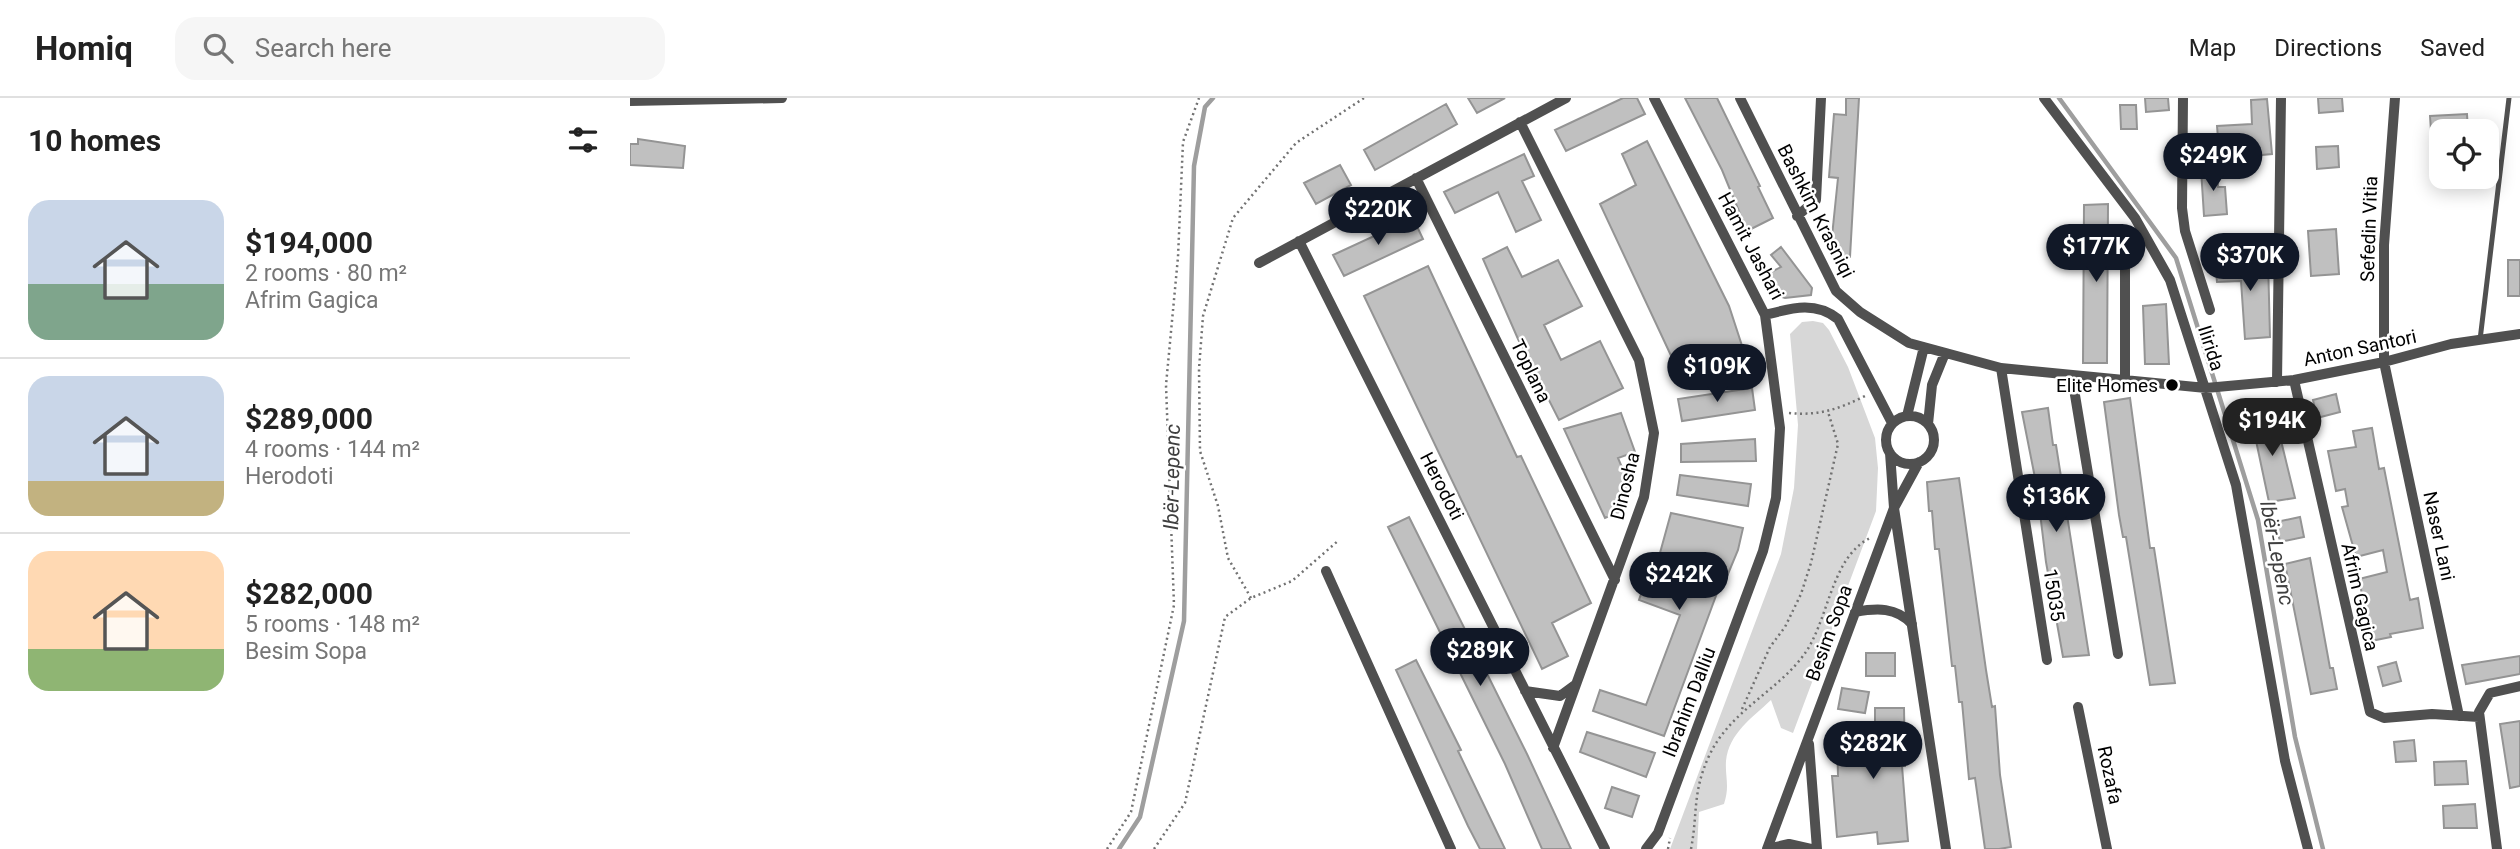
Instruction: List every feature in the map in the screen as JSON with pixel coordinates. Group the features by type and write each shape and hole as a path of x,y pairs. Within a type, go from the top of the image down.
{"street":[{"path":"630,101 782,98"},
{"path":"1259,263 1566,98"},
{"name":"Hamit Jashari","path":"1654,98 1765,315 1802,306 1830,313 1844,327 1892,423"},
{"name":"Bashkim Krasniqi","path":"1740,98 1836,291 1860,312 1909,343 2001,368 2206,388"},
{"path":"1797,216 1816,200 1821,98"},
{"name":"Ilirida","path":"2044,98 2154,247 2170,281 2206,388 2244,518 2285,761 2308,849"},
{"path":"2183,98 2182,208 2185,230 2210,310"},
{"path":"2277,382 2281,98"},
{"name":"Sefedin Vitia","path":"2384,362 2384,245 2395,98"},
{"name":"Dinosha","path":"1520,122 1639,360 1654,433 1652,461 1644,497 1553,748"},
{"name":"Toplana","path":"1416,178 1615,580"},
{"name":"Herodoti","path":"1299,240 1553,748"},
{"path":"2125,241 2125,380"},
{"name":"Ibrahim Dalliu","path":"1646,849 1658,833 1763,551 1776,499 1778,412 1765,315"},
{"name":"Anton Santori","path":"2206,388 2294,380 2384,362 2451,344 2520,334"},
{"path":"1907,416 1924,348"},
{"name":"Besim Sopa","path":"1767,849 1894,508 1919,462 1933,445 1934,438 1928,424 1932,385 1945,353"},
{"name":"Naser Lani","path":"2384,362 2459,716"},
{"name":"15035","path":"2001,368 2047,660"},
{"path":"2072,377 2118,654"},
{"name":"Afrim Gagica","path":"2294,380 2370,712 2384,718 2479,717"},
{"path":"1892,423 1907,416 1915,416 1928,424"},
{"name":"Besim Sopa","path":"1892,423 1886,438 1890,453 1894,508 1946,849"},
{"path":"1890,453 1904,463 1919,462"},
{"path":"1326,571 1451,849"},
{"path":"1856,612 1883,609 1905,616 1912,624"},
{"path":"1525,691 1560,696 1577,683"},
{"path":"2497,849 2479,717 2483,701 2490,693 2520,686"},
{"name":"Rozafa","path":"2078,707 2107,849"},
{"path":"1809,738 1817,849"},
{"path":"1553,748 1605,849"},
{"path":"1767,849 1789,844 1811,849"}],"lane":[{"path":"2480,340 2509,98"}],"path":[{"path":"1107,849 1132,812 1174,605 1166,385 1178,257 1183,142 1199,98"},
{"path":"1251,598 1228,558 1217,506 1200,451 1199,369 1203,316 1233,218 1296,143 1364,98"},
{"path":"1778,412 1814,415 1828,412 1875,390"},
{"path":"1741,711 1770,648 1785,627 1801,594 1811,563 1838,444 1828,412"},
{"path":"1691,849 1693,805 1704,768 1723,732 1741,711 1805,654 1835,586 1859,544 1886,530"},
{"path":"1154,849 1185,803 1225,617 1251,598 1292,580 1339,540"}],"shaded area":[{"path":"1802,322 1823,323 1829,330 1848,367 1875,438 1878,468 1876,511 1793,733 1781,728 1771,700 1742,727 1732,742 1726,761 1727,787 1724,804 1699,812 1697,849 1670,849 1781,554 1794,488 1798,425 1790,334"}],"building":[{"path":"1468,98 1505,98 1477,113"},
{"path":"1623,98 1637,98 1645,114 1566,151 1555,130"},
{"path":"1685,98 1717,98 1773,218 1747,231 1722,170"},
{"path":"1846,98 1859,98 1850,257 1837,256 1838,247 1831,246 1838,178 1829,177 1834,114 1846,115"},
{"path":"2145,98 2168,98 2169,110 2146,112"},
{"path":"2318,98 2342,98 2343,111 2319,113"},
{"path":"2267,99 2272,154 2251,156 2250,148 2219,150 2217,126 2252,124 2251,100"},
{"path":"1446,104 1457,124 1375,170 1364,150"},
{"path":"2120,105 2136,105 2137,129 2121,129"},
{"path":"2467,114 2467,119 2430,119 2430,116"},
{"path":"638,139 685,146 683,168 630,165 630,144 638,144"},
{"path":"1647,141 1729,306 1748,364 1676,383 1671,363 1674,362 1600,204 1636,185 1622,154"},
{"path":"2338,146 2339,167 2317,169 2316,147"},
{"path":"1524,154 1534,176 1522,181 1541,220 1516,232 1498,192 1455,213 1444,192"},
{"path":"1340,165 1351,185 1316,204 1304,183"},
{"path":"2217,167 2218,187 2225,187 2227,214 2204,216 2201,169"},
{"path":"2108,204 2107,363 2083,363 2084,205"},
{"path":"1413,218 1423,239 1344,276 1333,255"},
{"path":"2336,229 2339,274 2311,276 2308,231"},
{"path":"1507,247 1522,277 1558,260 1582,306 1544,325 1561,360 1600,341 1623,388 1559,420 1518,339 1483,259"},
{"path":"1781,247 1812,288 1811,295 1785,298 1776,295 1769,273 1781,267 1771,255"},
{"path":"2239,259 2239,262 2268,260 2270,337 2245,339 2241,281 2217,282 2215,260"},
{"path":"2508,260 2520,260 2520,296 2508,296"},
{"path":"1428,266 1517,457 1521,456 1591,603 1552,623 1568,656 1542,669 1364,296"},
{"path":"2166,304 2169,364 2145,364 2143,306"},
{"path":"1752,388 1755,410 1682,421 1678,399"},
{"path":"2336,394 2340,412 2317,418 2313,400"},
{"path":"2130,398 2150,548 2154,548 2175,683 2150,685 2126,537 2123,537 2119,515 2104,402"},
{"path":"2048,408 2089,655 2063,657 2046,562 2037,488 2022,412"},
{"path":"2274,412 2295,498 2269,502 2251,417"},
{"path":"1621,413 1635,452 1618,458 1632,491 1619,497 1624,510 1605,518 1564,429"},
{"path":"2372,428 2379,469 2384,468 2410,600 2418,598 2423,628 2390,634 2391,637 2371,641 2359,579 2387,572 2383,550 2356,557 2342,507 2348,506 2345,489 2336,491 2328,451 2356,447 2353,431"},
{"path":"1755,439 1756,461 1681,462 1681,444"},
{"path":"1680,475 1751,484 1748,506 1677,495"},
{"path":"1959,478 1986,670 1992,707 1995,706 2000,775 2011,847 1999,849 1985,849 1975,778 1969,779 1962,702 1959,702 1955,666 1952,666 1939,549 1935,549 1932,511 1929,511 1927,482"},
{"path":"1671,513 1743,528 1738,550 1723,586 1720,585 1664,736 1593,711 1600,690 1646,705 1680,615 1639,600 1646,580 1652,582"},
{"path":"1409,517 1527,754 1571,849 1542,849 1505,764 1388,527"},
{"path":"2300,517 2304,537 2280,542 2276,522"},
{"path":"2310,558 2330,668 2333,668 2337,689 2311,694 2285,564"},
{"path":"1866,653 1895,653 1895,676 1866,676"},
{"path":"2520,656 2520,674 2466,684 2462,665"},
{"path":"1416,660 1461,750 1458,751 1505,849 1480,849 1468,826 1396,670"},
{"path":"2396,662 2401,681 2383,686 2378,667"},
{"path":"1842,688 1869,692 1865,713 1838,709"},
{"path":"1875,708 1904,708 1905,766 1902,766 1908,841 1878,844 1877,832 1837,837 1832,776 1838,776 1837,735 1875,735"},
{"path":"2520,721 2520,786 2510,788 2500,724"},
{"path":"1587,732 1655,753 1646,777 1580,752"},
{"path":"2414,740 2416,761 2396,762 2394,742"},
{"path":"2466,761 2468,784 2435,785 2434,762"},
{"path":"1612,787 1639,796 1632,817 1605,808"},
{"path":"2475,804 2477,828 2444,828 2443,806"}],"waterway":[{"name":"Ibër-Lepenc","path":"1119,849 1140,817 1184,621 1194,166 1205,107 1213,98"},
{"name":"Ibër-Lepenc","path":"2059,98 2176,258 2258,520 2295,737 2323,849"}],"place":[{"name":"Elite Homes","path":"2172,385"}]}
